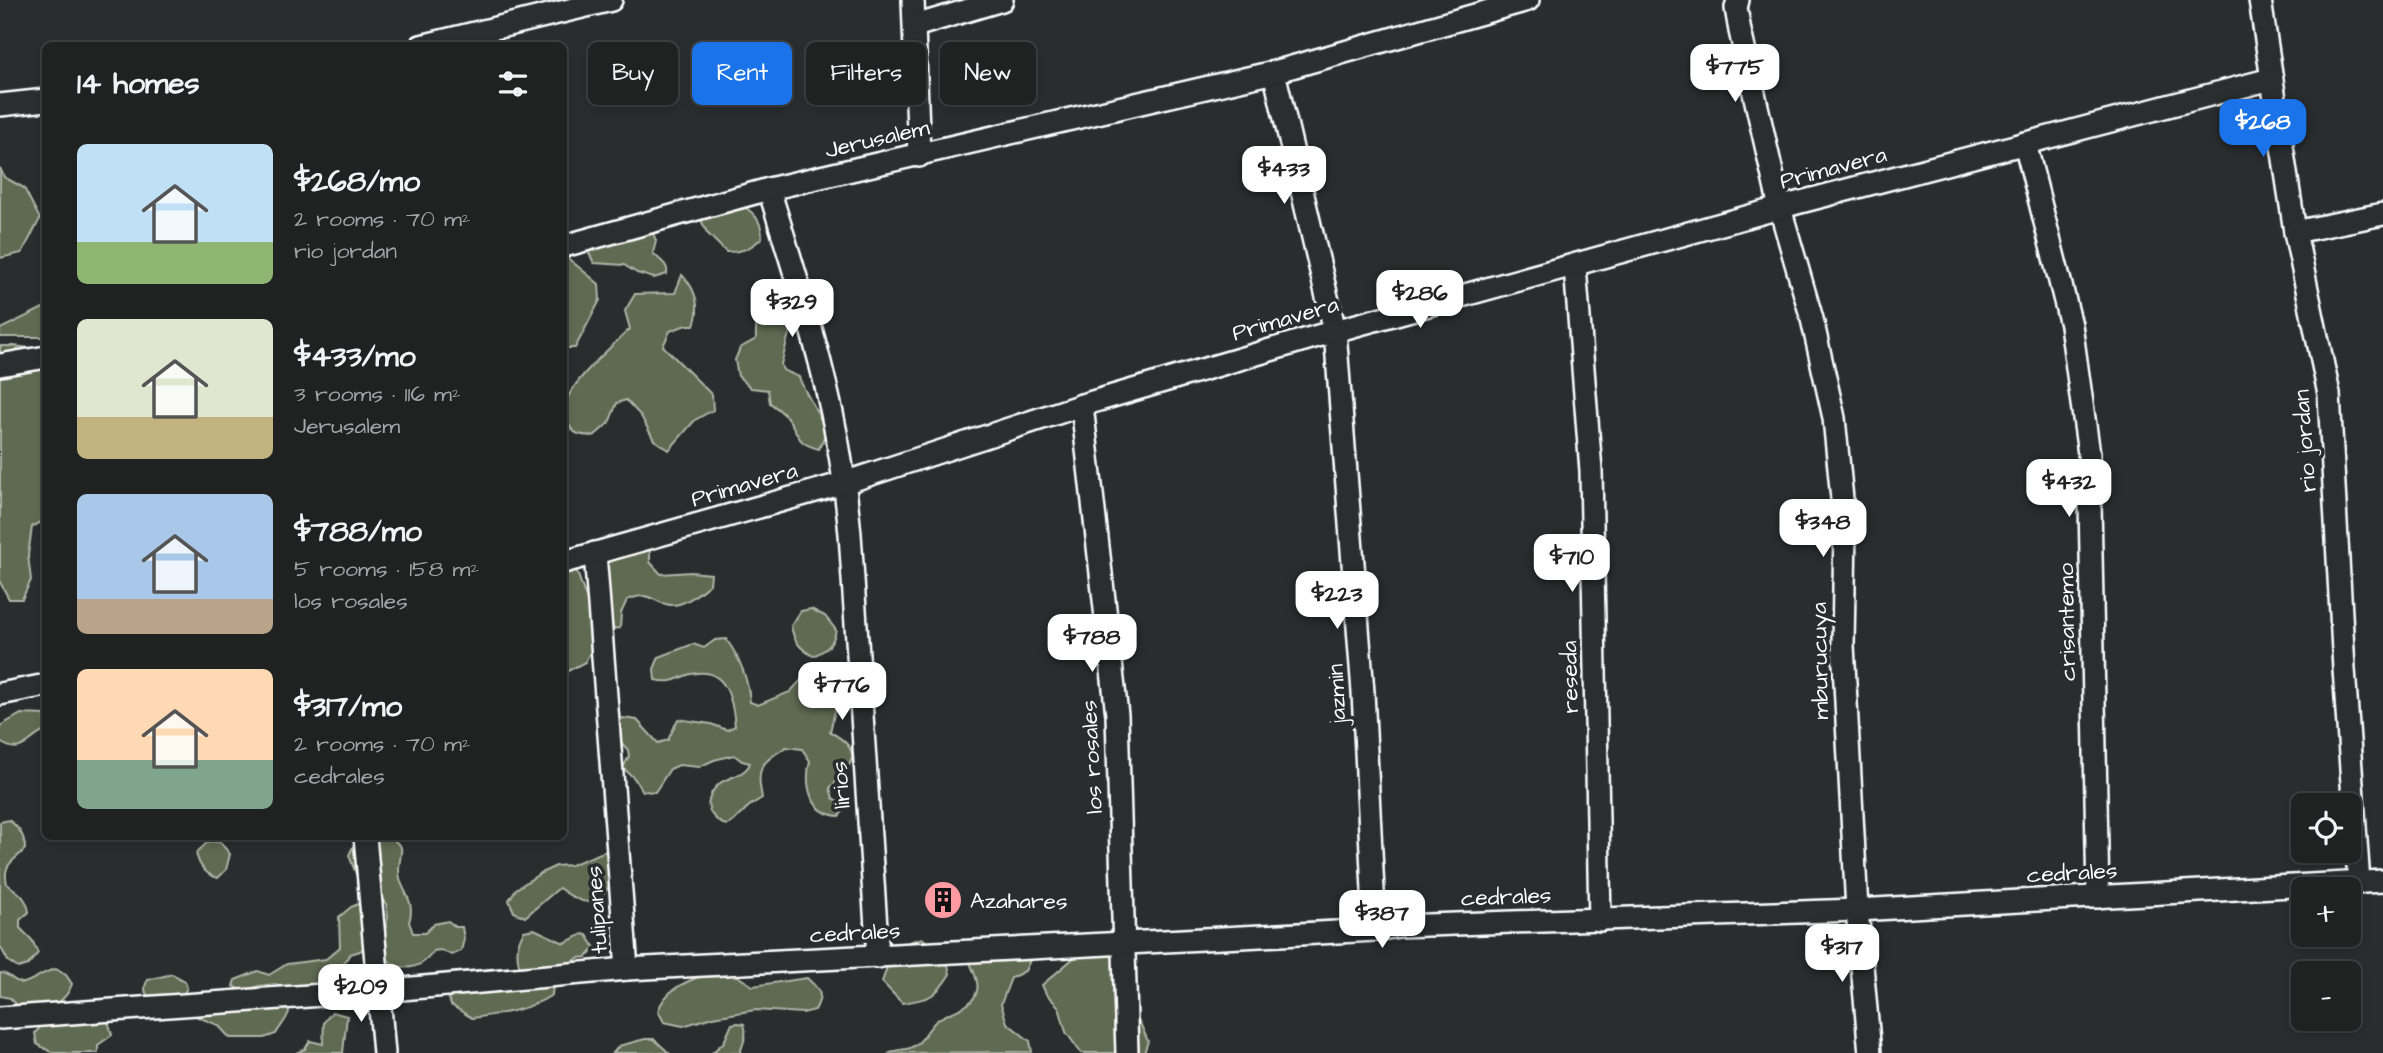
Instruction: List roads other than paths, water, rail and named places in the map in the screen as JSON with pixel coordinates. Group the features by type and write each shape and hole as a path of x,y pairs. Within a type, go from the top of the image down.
{"street":[{"path":"438,42 611,0"},
{"path":"913,0 919,156"},
{"path":"915,26 1002,0"},
{"name":"Jerusalem","path":"567,245 769,189 1274,72 1528,0"},
{"name":"mburucuya","path":"1738,0 1736,8 1740,30 1780,208 1812,320 1834,418 1845,528 1843,645 1857,911 1870,1053"},
{"name":"rio jordan","path":"2260,0 2295,232 2329,394 2359,877"},
{"name":"jazmin","path":"1274,72 1335,331 1360,652 1375,930"},
{"name":"Primavera","path":"567,561 844,483 1082,405 1335,331 1780,208 2272,79"},
{"path":"0,105 42,100"},
{"name":"crisantemo","path":"2025,143 2071,325 2089,454 2098,897"},
{"name":"lirios","path":"769,189 809,318 837,437 844,483 850,534 878,957"},
{"path":"2295,232 2383,214"},
{"name":"reseda","path":"1574,266 1591,471 1601,919"},
{"path":"0,365 42,358"},
{"name":"los rosales","path":"1082,405 1118,715 1127,1053"},
{"name":"tulipanes","path":"595,554 627,969"},
{"path":"0,694 42,686"},
{"path":"365,840 384,1053"},
{"name":"cedrales","path":"2361,883 2383,881"},
{"name":"cedrales","path":"0,1018 380,992 627,969 1375,930 1399,926 1857,911 2291,887"}],"place":[{"name":"Azahares","path":"943,900"}]}
